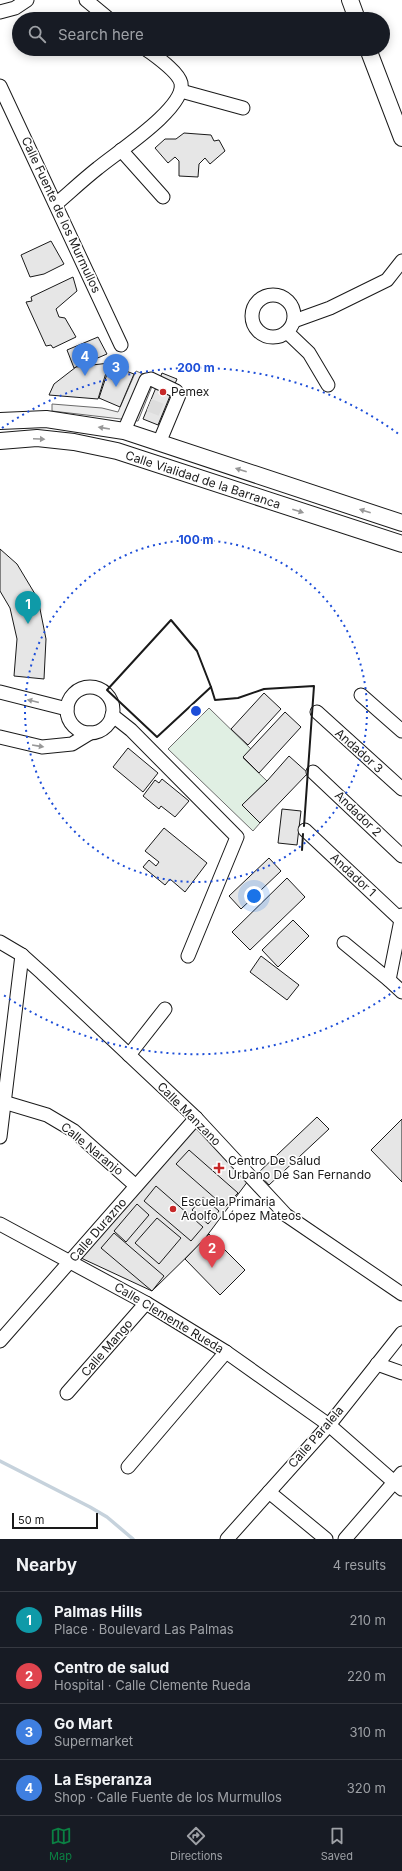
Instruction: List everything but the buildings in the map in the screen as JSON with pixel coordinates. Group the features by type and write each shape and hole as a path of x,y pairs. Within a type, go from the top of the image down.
{"main road":[{"path":"350,0 354,12"},
{"path":"371,56 402,138"},
{"name":"Calle Vialidad de la Barranca","path":"0,421 46,419 124,431 402,523"},
{"name":"Calle Vialidad de la Barranca","path":"0,441 37,438 74,442 117,451 402,544"}],"street":[{"path":"0,12 15,8 27,0"},
{"path":"86,0 101,12"},
{"path":"56,204 98,168 149,129 172,106 182,91 181,81 176,73 155,56"},
{"name":"Calle Fuente de los Murmullos","path":"0,86 122,345"},
{"path":"182,91 243,108"},
{"path":"122,150 163,197"},
{"path":"328,385 309,353 290,326 387,280 402,261"},
{"path":"124,431 143,402 146,380 151,379 178,393 168,413 160,443"},
{"path":"0,737 42,747 72,744 90,733 104,728 112,715 111,700 100,689 93,687 78,690 68,701 67,709 71,723 76,728 90,733"},
{"path":"0,692 67,709"},
{"path":"362,695 402,731"},
{"name":"Andador 3","path":"317,712 402,789"},
{"path":"112,715 131,730 237,837 188,956"},
{"name":"Andador 2","path":"313,772 402,856"},
{"name":"Andador 1","path":"305,830 401,918"},
{"path":"389,980 401,918"},
{"name":"Calle Manzano","path":"0,942 22,955 196,1118 286,1215 402,1294"},
{"path":"344,943 402,992"},
{"path":"0,1137 2,1101 22,955"},
{"path":"129,1055 165,1010"},
{"name":"Calle Naranjo","path":"2,1101 47,1115 74,1131 136,1186"},
{"name":"Calle Durazno","path":"0,1341 196,1118"},
{"name":"Calle Clemente Rueda","path":"0,1224 71,1261 146,1303 226,1352 328,1425 399,1482"},
{"name":"Calle Mango","path":"67,1393 146,1303"},
{"name":"Calle Paralela","path":"227,1539 328,1425 402,1333"},
{"path":"128,1467 226,1352"},
{"path":"377,1364 402,1373"},
{"path":"345,1539 399,1482"},
{"path":"269,1492 326,1539"}],"green space":[{"path":"209,708 251,749 243,758 267,781 242,805 260,823 253,831 168,749"}],"shaded area":[{"path":"136,371 155,379 138,421 52,411 52,404 102,408 118,412"}],"waterway":[{"path":"0,1461 90,1507 107,1517 133,1539"}],"tunnel":[{"path":"149,405 164,411"}],"wall":[{"path":"171,620 197,651 211,687 157,737 107,690 171,620"},
{"path":"211,687 215,700 238,698 264,689 314,686 304,826"},
{"path":"302,850 303,834"}],"place":[{"name":"La Esperanza","path":"85,376"},
{"name":"Go Mart","path":"116,387"},
{"name":"Pemex","path":"163,392"},
{"name":"Palmas Hills","path":"28,624"},
{"name":"Centro De Salud Urbano De San Fernando","path":"219,1168"},
{"name":"Escuela Primaria Adolfo López Mateos","path":"173,1209"},
{"name":"Centro de salud","path":"212,1268"}]}
